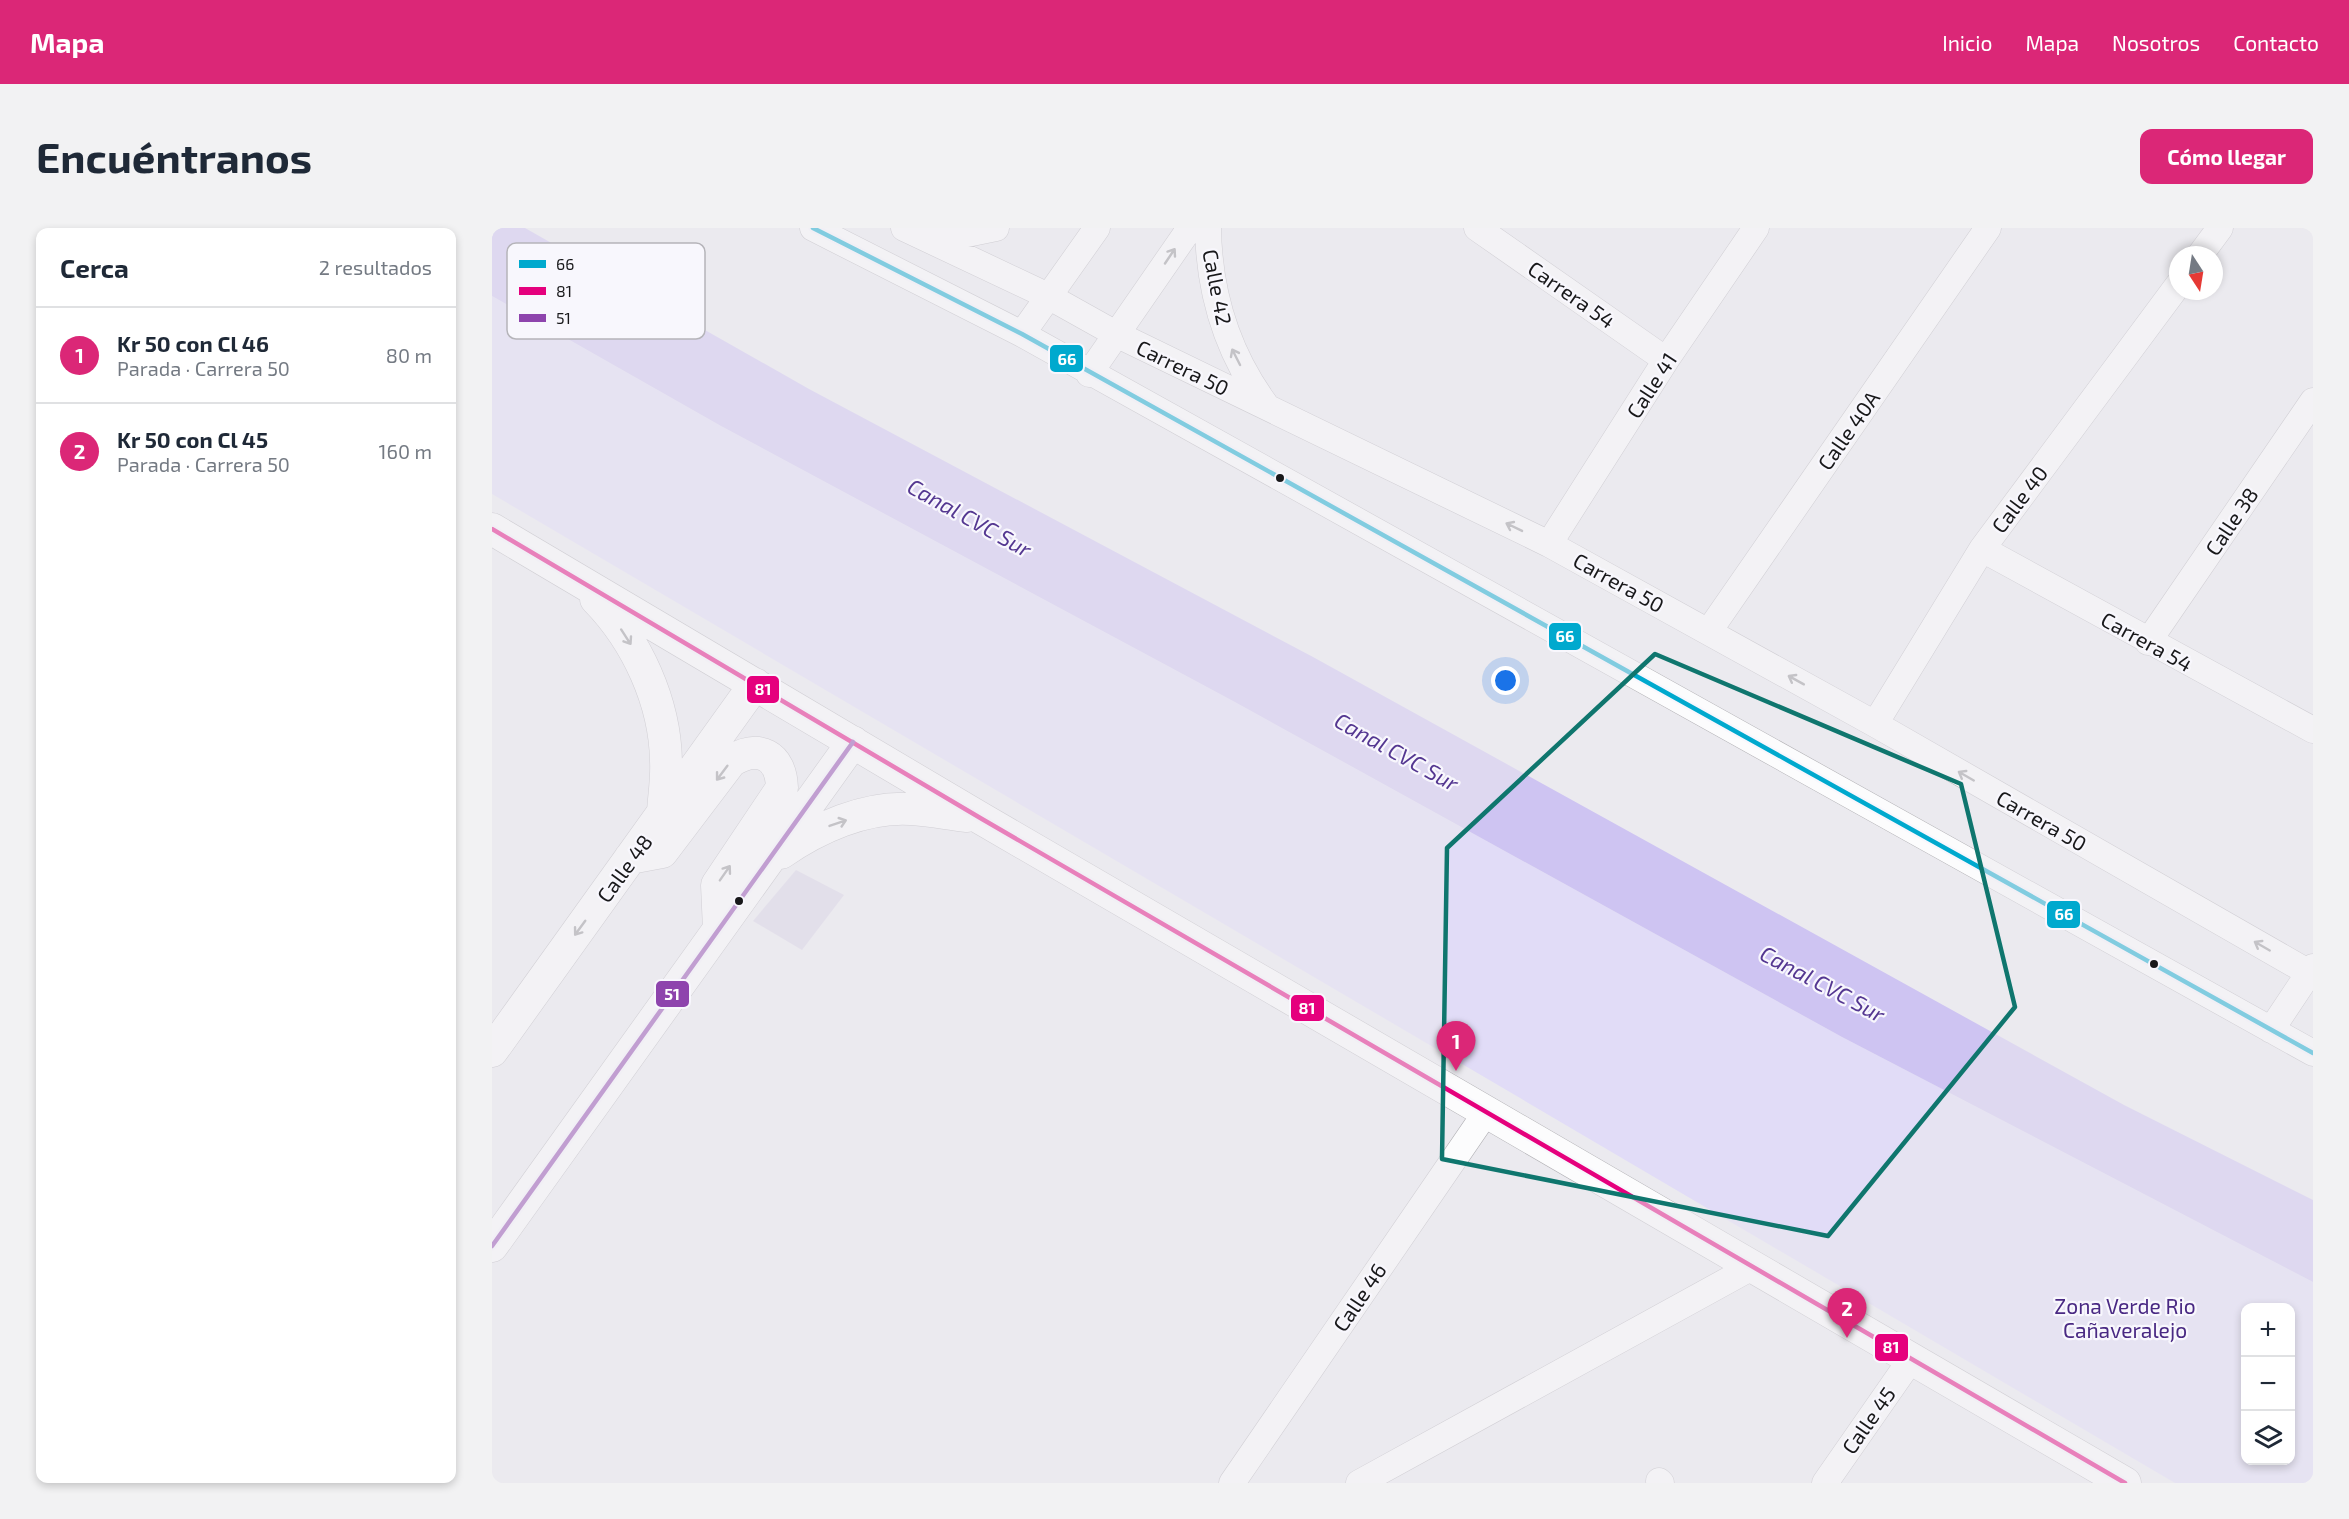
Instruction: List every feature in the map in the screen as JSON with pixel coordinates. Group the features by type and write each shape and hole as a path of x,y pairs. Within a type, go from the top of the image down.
{"street":[{"path":"813,228 1022,334 1089,374 2313,1053"},
{"path":"909,231 962,235 996,228"},
{"path":"1022,334 1097,228"},
{"name":"Calle 42","path":"1089,374 1190,228"},
{"name":"Calle 42","path":"1208,228 1211,272 1218,311 1249,382 1267,407"},
{"name":"Carrera 54","path":"1477,228 1666,360"},
{"name":"Calle 41","path":"1549,544 1666,360 1756,228"},
{"name":"Calle 40A","path":"1709,631 1988,228"},
{"path":"2207,246 2220,228"},
{"name":"Carrera 50","path":"909,231 1048,296 1116,334 1549,544 1875,724 2312,972"},
{"path":"1080,251 1076,284 1078,295 1092,310 1102,313 1122,308 1145,292"},
{"name":"Calle 40","path":"1875,724 1982,549 2169,297"},
{"name":"Calle 38","path":"2148,642 2313,401"},
{"path":"492,530 982,819 2126,1483"},
{"name":"Carrera 54","path":"1982,549 2148,642 2313,730"},
{"path":"574,577 612,614 640,658 658,708 665,750 663,813"},
{"name":"Calle 48","path":"492,1051 755,684"},
{"path":"492,1246 853,742"},
{"path":"630,858 662,852 731,761 744,753 760,752 772,759 782,774 782,788 717,885 719,929"},
{"path":"768,861 800,840 835,823 871,813 910,808 982,819"},
{"path":"2271,1030 2312,972"},
{"name":"Calle 46","path":"1232,1483 1487,1111"},
{"path":"1359,1483 1754,1266"},
{"name":"Calle 45","path":"1825,1483 1912,1358"}],"highlighted area":[{"path":"1655,654 1961,784 2015,1007 1828,1236 1442,1159 1447,848"}],"green space":[{"name":"Zona Verde Rio Cañaveralejo","path":"492,296 507,305 507,339 568,339 721,426 1233,701 1842,1037 2313,1282 2313,1483 2175,1483 492,494"}],"water":[{"path":"492,228 525,228 551,243 507,243 507,305 492,296"},
{"name":"Canal CVC Sur","path":"705,330 809,389 1313,657 2124,1105 2313,1200 2313,1282 1842,1037 1233,701 721,426 568,339 705,339"}],"building":[{"path":"796,870 844,895 802,950 753,921"}],"transit line":[{"name":"66","path":"813,228 1022,334 2313,1053"},
{"name":"81","path":"492,529 982,819 2125,1483"},
{"name":"51","path":"492,1246 853,742"}],"place":[{"name":"Kr 50 con Cl 46","path":"1456,1071"},
{"name":"Kr 50 con Cl 45","path":"1847,1338"}]}
